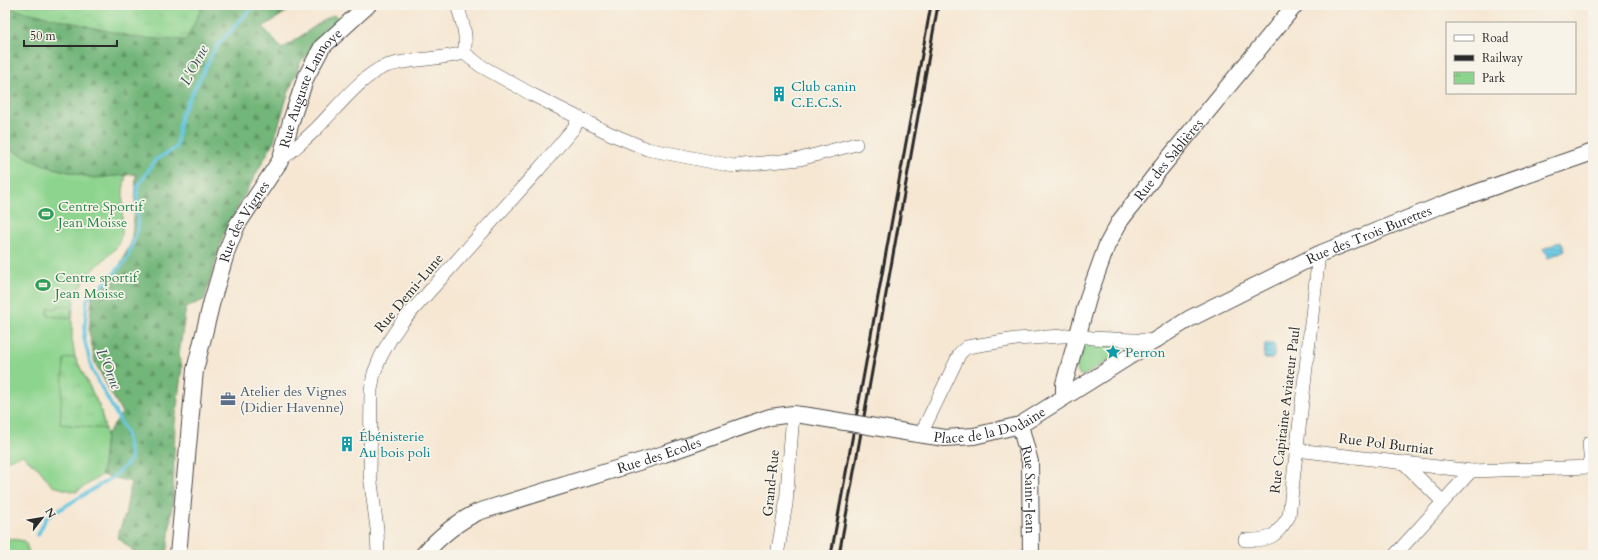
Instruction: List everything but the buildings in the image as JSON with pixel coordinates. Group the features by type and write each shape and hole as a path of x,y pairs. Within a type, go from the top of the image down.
{"street":[{"name":"Rue Auguste Lannoye","path":"280,161 292,118 306,77 322,47 368,5"},
{"path":"457,5 465,31 466,45 464,53 481,66 611,134 647,149 733,166 800,159 856,144"},
{"name":"Rue des Sablières","path":"1078,335 1080,322 1107,245 1120,222 1159,170 1295,5"},
{"name":"Rue des Vignes","path":"178,555 196,370 212,301 227,250 237,224 280,161 315,130 369,75 386,66 436,57 454,56 464,53"},
{"name":"Rue Demi-Lune","path":"378,555 377,529 370,474 370,408 372,382 381,356 402,322 539,169 573,129 580,118"},
{"name":"Rue des Trois Burettes","path":"1154,341 1189,319 1319,254 1444,204 1593,152"},
{"name":"Rue Capitaine Aviateur Paul","path":"1245,540 1262,541 1279,532 1289,516 1319,254"},
{"path":"916,434 960,353 967,347 1016,339 1078,335 1092,338 1154,341"},
{"name":"Place de la Dodaine","path":"1064,397 1064,384 1078,335"},
{"name":"Place de la Dodaine","path":"916,434 945,438 974,436 1020,425 1154,341"},
{"name":"Rue des Ecoles","path":"424,555 434,543 453,526 478,512 664,454 770,417 801,415 916,434"},
{"name":"Grand-Rue","path":"777,555 801,415"},
{"name":"Rue Saint-Jean","path":"1020,425 1030,462 1031,555"},
{"name":"Rue Pol Burniat","path":"1297,450 1471,471 1591,467 1590,443"},
{"path":"1404,463 1443,502"},
{"path":"1395,555 1471,471"}],"green space":[{"path":"5,5 203,5 186,40 139,38 5,7"},
{"path":"203,5 297,5 263,27 282,49 327,18 335,15 342,22 301,61 288,94 274,141 224,233 204,300 186,307 179,355 182,367 175,424 173,497 167,555 138,555 117,537 125,515 131,482 102,475 106,435 122,413 95,363 89,331 92,297 112,280 131,243 135,208 136,174 94,178 49,167 5,147 5,7 139,38 186,40"},
{"name":"Centre sportif Jean Moisse","path":"5,147 49,167 93,178 126,175 123,190 122,234 117,247 88,275 75,295 72,318 72,339 75,357 100,408 106,435 102,475 76,492 52,486 39,469 22,455 5,460"},
{"path":"58,305 71,307 72,318 48,316 48,308 58,308"},
{"path":"1089,342 1121,345 1126,349 1083,376 1076,370 1082,345"},
{"path":"75,357 100,408 105,429 60,424 64,359"},
{"path":"5,538 25,541 30,555 5,555"}],"water":[{"path":"1561,241 1565,250 1548,258 1543,249"},
{"path":"1273,344 1275,347 1274,357 1272,359 1265,359 1264,357 1265,345"}],"waterway":[{"name":"L'Orne","path":"38,535 46,518 113,477 131,460 126,432 92,370 84,338 87,299 106,282 127,259 138,229 137,188 155,160 176,148 181,115 216,47 254,5"}],"railway":[{"path":"831,555 931,5"},
{"path":"839,555 938,5"}],"place":[{"name":"Club canin C.E.C.S.","path":"779,94"},
{"name":"Centre Sportif Jean Moisse","path":"46,214"},
{"name":"Centre sportif Jean Moisse","path":"43,285"},
{"name":"Perron","path":"1113,352"},
{"name":"Atelier des Vignes (Didier Havenne)","path":"228,399"},
{"name":"Ébénisterie Au bois poli","path":"347,444"}]}
